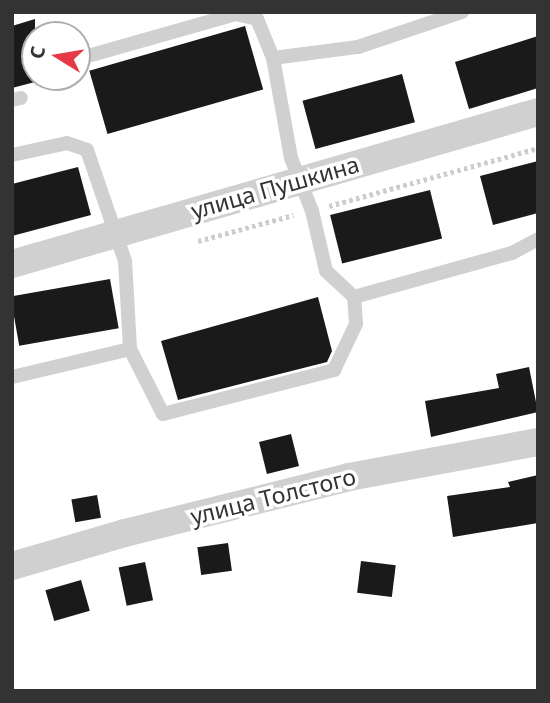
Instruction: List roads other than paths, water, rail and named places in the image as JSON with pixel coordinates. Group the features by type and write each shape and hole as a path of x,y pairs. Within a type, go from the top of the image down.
{"street":[{"name":"улица Пушкина","path":"12,264 538,112"},
{"name":"улица Толстого","path":"12,566 125,533 349,477 538,442"}],"lane":[{"path":"274,58 358,47 463,12"},
{"path":"12,155 67,144 87,150 125,261 130,349 163,414 334,370 356,324 354,297 326,271 312,211 300,180 274,58 257,19 236,14 91,55"},
{"path":"354,297 512,253 538,239"},
{"path":"12,377 130,349"}]}
